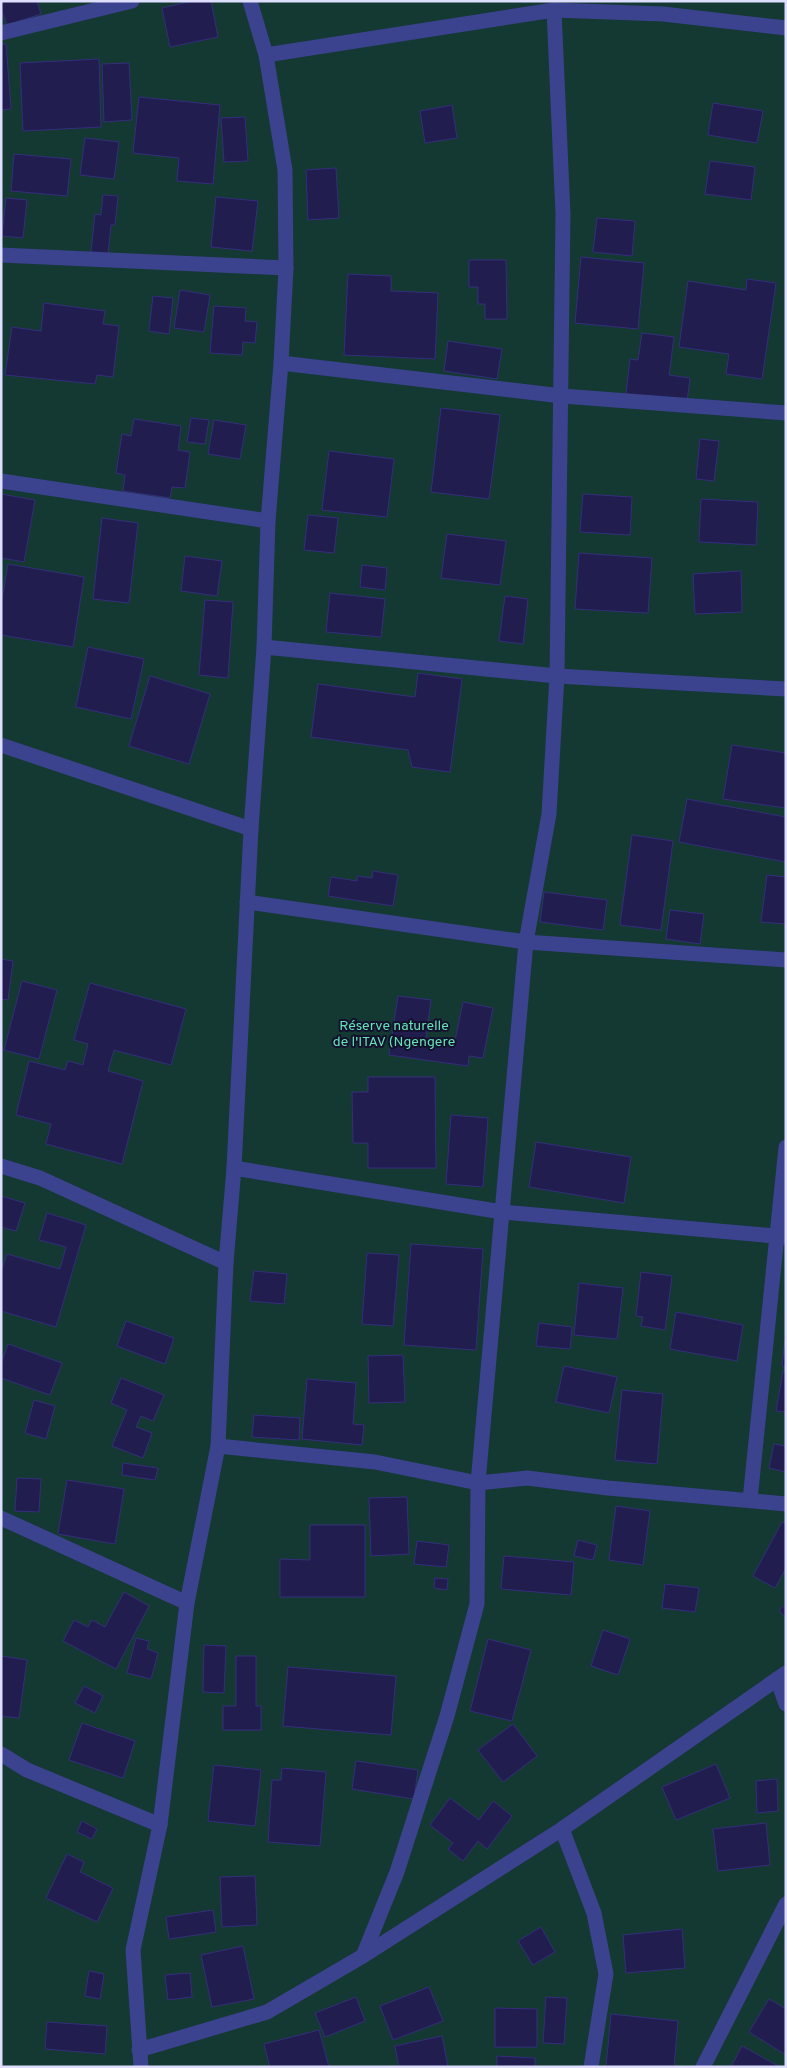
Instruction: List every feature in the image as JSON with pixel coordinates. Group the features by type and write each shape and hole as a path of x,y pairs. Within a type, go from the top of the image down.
{"street":[{"path":"1,33 132,1"},
{"path":"141,2067 133,1950 160,1825 187,1603 218,1446 226,1263 234,1168 251,829 264,647 268,521 282,364 286,268 285,170 266,55 250,1"},
{"path":"266,55 554,10 664,8 786,28"},
{"path":"363,1956 397,1872 447,1716 477,1604 478,1484 526,942 549,814 557,676 563,214 554,10"},
{"path":"1,256 286,268"},
{"path":"282,364 562,396 786,414"},
{"path":"1,481 268,521"},
{"path":"264,647 557,676 786,689"},
{"path":"1,745 251,829"},
{"path":"247,902 526,942 786,960"},
{"path":"750,1500 781,1237 786,1147"},
{"path":"1,1166 40,1178 226,1263"},
{"path":"234,1168 502,1212 781,1237"},
{"path":"218,1446 375,1462 478,1484 527,1478 608,1488 786,1504"},
{"path":"1,1518 187,1603"},
{"path":"139,2050 267,2012 363,1956 562,1829 781,1676 786,1704"},
{"path":"1,1754 28,1770 160,1825"},
{"path":"562,1829 594,1913 606,1974 591,2067"},
{"path":"703,2067 786,1904"}],"green space":[{"name":"Réserve naturelle de l'ITAV (Ngengere","path":"1,1 786,1 786,2067 1,2067"}],"building":[{"path":"1,1 37,1 41,14 7,25 1,9"},
{"path":"193,1 211,1 218,37 170,47 162,8"},
{"path":"1,44 6,44 11,109 1,110"},
{"path":"99,59 101,127 23,131 20,63"},
{"path":"129,63 132,120 104,122 102,64"},
{"path":"139,97 220,105 213,184 177,181 179,158 133,153"},
{"path":"713,103 763,111 757,143 708,135"},
{"path":"452,105 457,138 425,143 420,111"},
{"path":"245,117 248,161 224,162 221,118"},
{"path":"85,138 119,142 114,179 80,175"},
{"path":"14,154 71,159 67,196 11,191"},
{"path":"710,161 755,167 751,200 705,194"},
{"path":"336,168 339,218 308,220 306,170"},
{"path":"103,195 118,196 115,225 111,225 108,254 91,252 95,214 101,215"},
{"path":"216,197 258,201 252,251 211,247"},
{"path":"6,198 27,200 23,238 2,236"},
{"path":"597,218 635,221 632,256 593,252"},
{"path":"581,257 644,263 638,329 575,323"},
{"path":"469,260 506,260 507,319 485,319 485,304 478,304 478,287 469,287"},
{"path":"348,274 391,276 391,291 438,293 435,359 344,355"},
{"path":"747,279 776,283 762,379 726,374 729,354 679,347 688,281 746,290"},
{"path":"180,290 210,295 204,332 174,328"},
{"path":"153,296 173,298 169,334 149,331"},
{"path":"44,303 105,311 103,324 119,326 113,377 97,375 95,384 5,375 12,327 41,331"},
{"path":"214,306 246,308 245,321 257,322 255,343 243,342 242,355 210,353"},
{"path":"642,333 674,337 669,375 690,378 687,402 626,394 630,359 638,360"},
{"path":"448,341 502,349 497,379 444,371"},
{"path":"441,408 500,415 489,499 431,492"},
{"path":"191,418 209,420 205,444 187,442"},
{"path":"134,419 181,426 178,450 190,452 185,488 172,487 170,498 123,491 125,475 116,473 122,434 131,436"},
{"path":"214,420 246,425 240,459 208,454"},
{"path":"700,439 719,441 714,481 696,479"},
{"path":"329,451 394,459 387,517 322,510"},
{"path":"1,494 35,500 24,562 1,558"},
{"path":"583,494 632,497 630,535 580,532"},
{"path":"701,499 758,502 756,545 699,542"},
{"path":"308,515 338,518 334,553 304,550"},
{"path":"102,518 138,523 129,603 93,599"},
{"path":"447,534 506,541 500,585 441,578"},
{"path":"579,553 652,558 648,613 575,609"},
{"path":"185,556 222,561 217,596 181,591"},
{"path":"8,564 84,577 73,647 1,635 1,605"},
{"path":"362,565 387,568 385,590 360,587"},
{"path":"741,571 742,612 695,614 693,574"},
{"path":"330,593 385,599 381,637 326,632"},
{"path":"505,596 528,599 523,644 499,641"},
{"path":"205,600 233,602 228,678 199,675"},
{"path":"88,647 144,659 131,719 76,707"},
{"path":"418,673 462,679 450,772 412,767 408,750 311,737 318,684 415,697"},
{"path":"150,676 210,694 189,764 129,746"},
{"path":"732,745 786,753 786,808 723,799"},
{"path":"687,799 786,817 786,862 679,842"},
{"path":"632,835 673,841 661,930 620,925"},
{"path":"373,871 398,875 393,906 328,896 331,877 357,881 357,876 372,878"},
{"path":"767,875 786,877 786,924 761,922"},
{"path":"544,892 607,900 603,930 540,922"},
{"path":"670,910 704,914 700,944 666,939"},
{"path":"1,959 13,961 8,1000 2,999 1,1005"},
{"path":"22,981 57,990 39,1059 4,1050"},
{"path":"90,983 186,1009 171,1065 114,1050 108,1071 143,1081 122,1164 46,1144 51,1124 16,1115 29,1061 65,1070 68,1061 83,1065 88,1044 74,1040"},
{"path":"398,996 431,1000 426,1037 455,1041 463,1002 493,1008 483,1058 469,1056 468,1066 389,1055"},
{"path":"368,1077 435,1077 436,1168 368,1168 368,1143 353,1143 352,1092 368,1092"},
{"path":"451,1115 488,1118 483,1187 446,1184"},
{"path":"536,1142 631,1157 624,1203 529,1187"},
{"path":"1,1196 25,1203 16,1231 1,1227"},
{"path":"47,1213 86,1225 56,1327 1,1311 1,1272 7,1254 60,1269 66,1247 39,1240"},
{"path":"411,1244 483,1249 476,1350 404,1345"},
{"path":"367,1253 399,1255 393,1326 362,1324"},
{"path":"254,1271 287,1274 284,1304 250,1301"},
{"path":"641,1272 672,1276 665,1330 641,1326 643,1317 636,1316"},
{"path":"579,1283 623,1288 617,1339 574,1335"},
{"path":"676,1312 743,1325 737,1361 670,1349"},
{"path":"126,1321 174,1338 165,1364 117,1346"},
{"path":"539,1323 572,1327 570,1349 536,1346"},
{"path":"786,1339 786,1367 782,1366"},
{"path":"8,1344 62,1363 50,1395 1,1378 1,1364"},
{"path":"403,1355 405,1402 369,1403 368,1356"},
{"path":"564,1366 617,1377 609,1413 556,1402"},
{"path":"783,1371 786,1371 786,1412 776,1411"},
{"path":"121,1378 164,1395 153,1421 141,1416 136,1427 152,1433 143,1458 112,1446 127,1410 111,1403"},
{"path":"307,1379 356,1383 353,1424 364,1425 362,1445 302,1439"},
{"path":"622,1390 663,1394 657,1464 615,1460"},
{"path":"34,1400 55,1406 46,1439 25,1433"},
{"path":"254,1415 300,1418 299,1440 252,1437"},
{"path":"774,1444 786,1446 786,1472 769,1468"},
{"path":"123,1463 158,1468 155,1480 122,1475"},
{"path":"17,1478 41,1479 39,1512 15,1511"},
{"path":"67,1480 124,1489 115,1544 58,1534"},
{"path":"407,1497 409,1554 371,1556 369,1498"},
{"path":"616,1506 650,1511 643,1565 609,1560"},
{"path":"782,1522 786,1524 786,1568 775,1588 753,1576"},
{"path":"310,1525 365,1525 365,1597 280,1597 280,1559 310,1560"},
{"path":"578,1540 597,1545 593,1560 574,1556"},
{"path":"417,1541 449,1545 446,1567 414,1564"},
{"path":"504,1556 574,1562 571,1595 501,1589"},
{"path":"435,1578 448,1579 447,1590 434,1588"},
{"path":"665,1584 699,1588 695,1612 662,1608"},
{"path":"124,1592 149,1606 116,1669 63,1641 74,1620 88,1627 92,1620 105,1627"},
{"path":"786,1604 786,1618 779,1610"},
{"path":"603,1630 630,1639 618,1675 591,1666"},
{"path":"136,1638 149,1641 147,1649 158,1653 151,1679 127,1673"},
{"path":"488,1639 531,1650 512,1721 470,1711"},
{"path":"204,1645 226,1646 224,1693 203,1692"},
{"path":"1,1656 27,1660 19,1718 1,1716"},
{"path":"236,1656 256,1656 256,1706 261,1706 261,1730 223,1730 223,1706 236,1706"},
{"path":"288,1667 396,1676 391,1735 283,1726"},
{"path":"84,1686 103,1696 95,1713 75,1703"},
{"path":"82,1723 135,1741 123,1778 69,1760"},
{"path":"513,1724 537,1756 503,1782 478,1750"},
{"path":"356,1761 418,1770 414,1799 352,1789"},
{"path":"716,1764 730,1798 676,1820 662,1787"},
{"path":"214,1765 261,1770 255,1826 208,1821"},
{"path":"282,1768 326,1772 320,1846 268,1842 272,1780 281,1780"},
{"path":"777,1779 778,1811 757,1813 756,1781"},
{"path":"450,1798 479,1820 493,1801 512,1816 487,1849 478,1841 463,1861 448,1849 453,1843 430,1825"},
{"path":"82,1821 97,1829 92,1839 77,1832"},
{"path":"766,1823 770,1865 718,1871 713,1829"},
{"path":"67,1854 84,1862 80,1872 113,1888 97,1922 46,1898"},
{"path":"255,1876 257,1925 222,1927 220,1877"},
{"path":"213,1910 216,1932 169,1939 166,1917"},
{"path":"541,1927 555,1952 533,1965 518,1941"},
{"path":"682,1929 685,1968 626,1973 623,1935"},
{"path":"243,1946 254,1999 212,2007 201,1955"},
{"path":"89,1971 104,1974 100,1999 85,1996"},
{"path":"190,1973 192,1997 168,2000 165,1975"},
{"path":"429,1987 443,2021 393,2040 380,2006"},
{"path":"356,1997 365,2021 325,2037 315,2013"},
{"path":"546,1997 567,1998 564,2044 543,2043"},
{"path":"769,1999 786,2009 786,2055 749,2032"},
{"path":"495,2008 537,2009 537,2047 495,2047"},
{"path":"611,2014 678,2021 674,2067 606,2067"},
{"path":"47,2022 107,2026 105,2054 45,2049"},
{"path":"319,2030 329,2067 270,2067 264,2044"},
{"path":"442,2036 448,2067 399,2067 395,2046"},
{"path":"742,2046 780,2067 731,2067"},
{"path":"497,2056 535,2058 535,2067 497,2067"}]}
